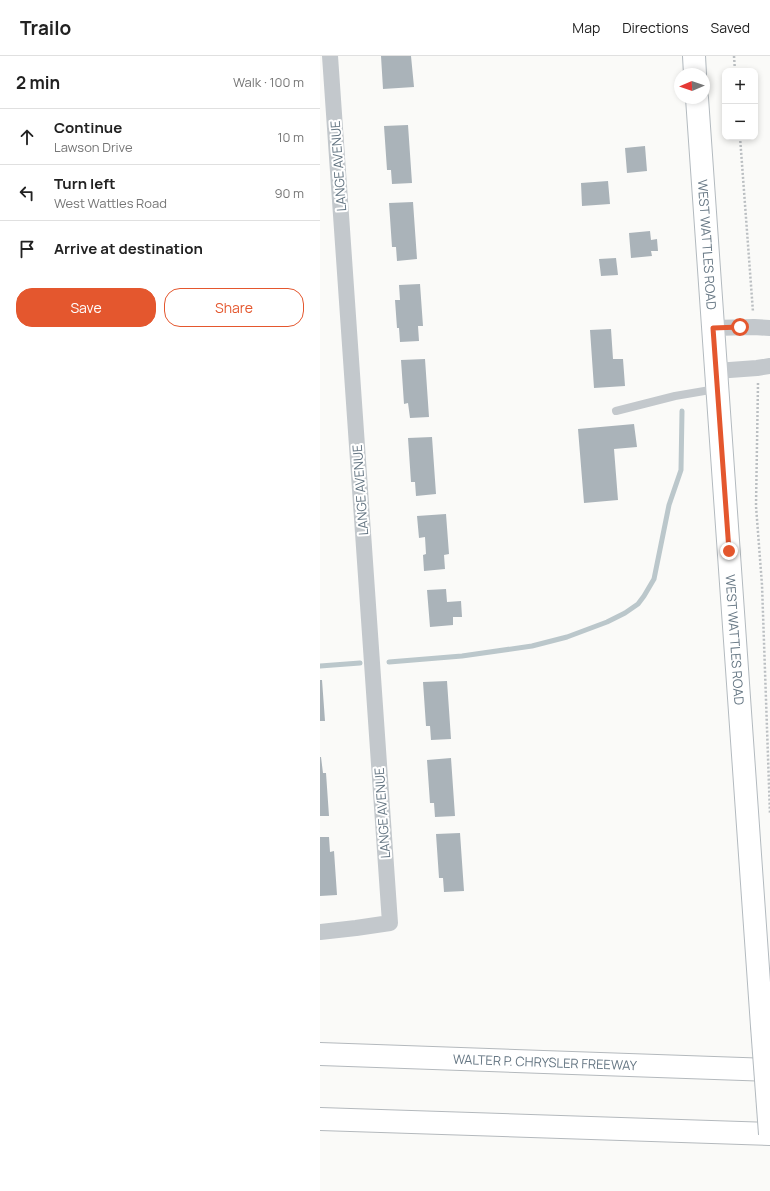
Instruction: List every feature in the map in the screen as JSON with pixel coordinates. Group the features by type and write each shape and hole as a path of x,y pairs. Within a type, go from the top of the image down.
{"main road":[{"path":"694,56 695,68"},
{"name":"WEST WATTLES ROAD","path":"697,104 770,1134"},
{"name":"WALTER P. CHRYSLER FREEWAY","path":"320,1054 770,1070"},
{"path":"320,1119 770,1134"}],"street":[{"name":"LANGE AVENUE","path":"320,932 390,923 330,56"},
{"path":"713,328 770,328"},
{"path":"716,380 764,367"}],"lane":[{"path":"616,411 675,396 716,380"}],"path":[{"path":"734,56 735,68"},
{"path":"740,140 754,327"},
{"path":"764,367 758,385 756,506 762,585 770,814"}],"building":[{"path":"381,56 411,56 414,87 383,89"},
{"path":"408,125 412,183 392,184 391,170 387,170 384,126"},
{"path":"645,146 647,171 627,173 625,148"},
{"path":"608,181 610,204 582,206 581,183"},
{"path":"413,202 417,259 397,261 396,247 392,247 389,203"},
{"path":"650,231 651,240 657,239 658,251 651,251 652,256 631,258 629,233"},
{"path":"616,258 618,275 601,276 599,259"},
{"path":"420,284 423,326 418,326 419,341 400,342 399,328 397,328 395,300 400,300 399,285"},
{"path":"611,329 613,359 623,359 625,386 594,388 590,330"},
{"path":"425,359 429,417 410,418 408,403 404,404 401,360"},
{"path":"634,424 637,447 614,449 618,500 584,503 578,429"},
{"path":"432,437 436,494 416,496 415,482 411,482 408,438"},
{"path":"446,514 449,554 444,555 445,569 424,571 423,555 426,554 425,537 419,538 417,516"},
{"path":"446,589 447,602 461,601 462,617 453,617 453,625 430,627 427,590"},
{"path":"320,680 322,680 325,721 320,721"},
{"path":"447,681 451,739 431,740 430,726 426,726 423,682"},
{"path":"320,757 323,773 326,773 329,816 320,816"},
{"path":"451,758 455,816 435,817 434,803 430,803 427,760"},
{"path":"460,833 464,891 444,892 443,878 439,878 436,834"},
{"path":"320,837 329,837 330,852 334,851 337,895 320,896"}],"waterway":[{"path":"389,662 462,656 532,646 567,637 607,622 625,613 638,604 654,579 669,505 681,470 682,411"},
{"path":"320,666 360,663"}],"route":[{"path":"729,551 713,328 740,327"}]}
